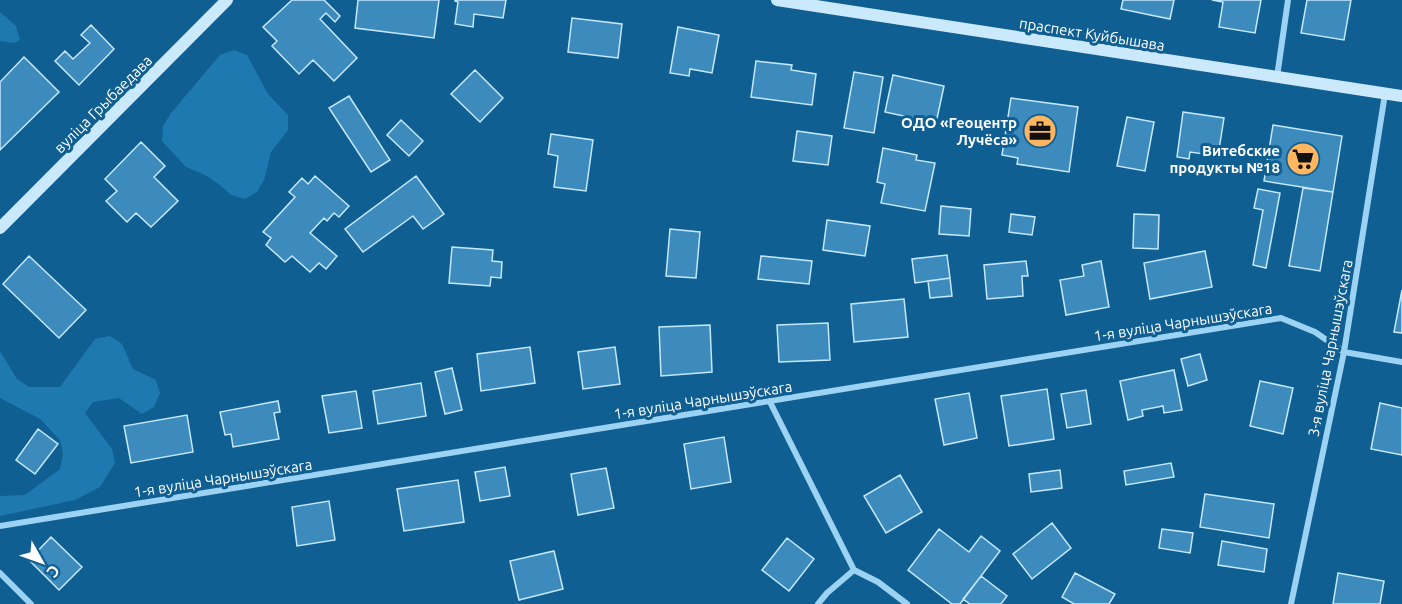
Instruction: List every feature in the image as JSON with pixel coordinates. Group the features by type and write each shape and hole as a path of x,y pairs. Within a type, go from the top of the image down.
{"street":[{"name":"вуліца Грыбаедава","path":"0,228 227,0"},
{"name":"праспект Куйбышава","path":"777,0 1402,96"},
{"path":"1277,78 1288,0"},
{"name":"3-я вуліца Чарнышэўскага","path":"1291,604 1344,352 1385,94"},
{"name":"1-я вуліца Чарнышэўскага","path":"0,526 1281,318 1315,332 1344,352 1402,362"},
{"path":"770,402 854,570 878,582 906,604"},
{"path":"818,604 827,592 854,570"},
{"path":"0,573 31,604"}],"shaded area":[{"path":"0,12 16,26 20,40 14,43 0,41"},
{"path":"234,50 247,55 268,94 288,115 288,130 271,152 264,180 257,192 245,199 231,195 207,176 186,167 162,141 163,126 171,113 220,55"},
{"path":"110,336 122,344 133,369 156,380 160,393 154,407 142,414 119,398 93,402 85,413 112,449 115,463 100,487 75,500 0,516 0,496 25,495 60,469 63,454 60,440 40,419 0,398 0,351 17,379 29,387 60,387 95,339"}],"building":[{"path":"292,0 324,0 340,16 335,22 326,13 320,19 357,58 334,81 313,60 299,74 272,46 277,41 263,27"},
{"path":"358,0 439,0 434,38 355,28"},
{"path":"455,0 506,0 503,18 474,14 473,27 455,24 458,2"},
{"path":"1123,0 1174,0 1170,19 1121,9"},
{"path":"1212,0 1261,0 1255,33 1219,27 1223,2"},
{"path":"1307,0 1351,0 1344,40 1301,33"},
{"path":"572,18 622,24 618,58 568,52"},
{"path":"91,25 114,49 79,85 55,61 65,51 73,59 90,43 81,35"},
{"path":"678,27 719,35 712,73 690,69 689,76 670,73"},
{"path":"24,57 59,92 0,150 0,82"},
{"path":"756,61 792,65 791,70 816,74 812,105 751,97"},
{"path":"475,70 503,98 480,122 451,94"},
{"path":"854,72 883,77 874,133 844,128"},
{"path":"893,75 944,86 936,123 885,112"},
{"path":"349,96 390,160 371,172 329,108"},
{"name":"ОДО «Геоцентр Лучёса»","path":"1011,98 1078,107 1069,172 1017,164 1018,158 1002,155"},
{"path":"1183,112 1224,118 1218,156 1190,152 1189,159 1177,157"},
{"path":"1127,117 1154,122 1145,171 1117,166"},
{"path":"401,120 423,141 409,156 387,135"},
{"name":"Витебские продукты №18","path":"1273,125 1342,136 1333,192 1264,181"},
{"path":"797,131 832,136 828,165 793,161"},
{"path":"551,134 593,140 586,191 554,187 558,156 548,154"},
{"path":"141,142 165,166 154,177 178,201 151,227 136,213 127,222 106,201 117,191 105,179"},
{"path":"883,148 917,155 916,160 935,163 925,211 881,203 885,184 877,182"},
{"path":"315,176 349,206 339,217 334,213 327,221 324,218 310,233 337,256 326,269 319,263 310,272 292,256 285,262 266,245 271,238 263,232 295,197 289,192 302,178 308,184"},
{"path":"416,176 444,214 423,229 413,216 363,252 345,229"},
{"path":"1303,188 1333,192 1320,271 1289,266"},
{"path":"1258,189 1280,193 1266,268 1253,265 1263,210 1254,208"},
{"path":"941,206 971,209 969,236 939,234"},
{"path":"1011,214 1035,217 1032,235 1009,232"},
{"path":"1134,214 1159,215 1158,249 1133,248"},
{"path":"827,220 870,226 865,256 823,250"},
{"path":"670,229 700,232 696,278 666,276"},
{"path":"452,247 493,250 492,261 502,262 501,278 491,277 490,286 449,283"},
{"path":"1205,251 1212,287 1150,299 1144,263"},
{"path":"947,255 950,278 915,283 912,259"},
{"path":"29,256 86,310 59,338 3,284"},
{"path":"761,256 812,261 809,284 758,279"},
{"path":"1026,261 1028,276 1022,276 1023,296 987,299 984,265"},
{"path":"1101,261 1109,307 1066,315 1060,280 1084,276 1082,265"},
{"path":"950,278 952,296 930,298 928,281"},
{"path":"1402,290 1402,333 1394,332"},
{"path":"904,299 908,337 854,342 851,304"},
{"path":"828,323 830,360 779,362 777,325"},
{"path":"710,325 712,372 661,376 659,327"},
{"path":"530,347 535,383 481,391 477,354"},
{"path":"615,347 620,384 583,389 578,352"},
{"path":"1200,354 1207,380 1188,386 1181,359"},
{"path":"452,368 462,410 445,414 435,372"},
{"path":"1174,370 1182,410 1164,413 1163,406 1142,410 1143,416 1128,420 1120,381"},
{"path":"1260,381 1293,388 1283,434 1250,426"},
{"path":"421,383 426,416 378,424 373,391"},
{"path":"1047,389 1054,439 1009,446 1001,396"},
{"path":"1086,390 1091,424 1067,428 1061,394"},
{"path":"356,391 362,428 329,433 322,396"},
{"path":"969,393 977,438 944,445 935,399"},
{"path":"278,401 280,412 274,413 279,439 233,447 231,434 225,435 220,412"},
{"path":"1380,403 1402,408 1402,455 1371,449"},
{"path":"187,415 193,452 131,463 124,426"},
{"path":"38,429 58,444 35,474 16,460"},
{"path":"724,437 731,482 691,489 684,444"},
{"path":"1171,463 1174,477 1126,485 1124,471"},
{"path":"505,467 510,496 480,501 475,472"},
{"path":"606,468 614,508 578,515 571,474"},
{"path":"1060,470 1062,488 1031,492 1029,474"},
{"path":"900,475 922,512 886,533 864,496"},
{"path":"458,480 464,522 404,531 397,489"},
{"path":"1205,494 1274,504 1269,538 1200,527"},
{"path":"329,501 335,540 297,546 292,507"},
{"path":"1052,523 1071,548 1032,579 1013,554"},
{"path":"939,529 969,552 981,536 1000,551 960,604 952,604 908,570"},
{"path":"1162,529 1193,533 1190,553 1159,548"},
{"path":"51,537 82,567 59,590 29,560"},
{"path":"787,538 814,559 789,591 762,570"},
{"path":"1222,541 1267,549 1264,572 1218,565"},
{"path":"554,551 563,589 519,600 510,561"},
{"path":"1075,573 1115,594 1109,604 1074,604 1062,597"},
{"path":"1338,573 1384,581 1380,604 1333,604"},
{"path":"981,576 1007,596 1001,604 970,604 963,599"}],"place":[{"name":"ОДО «Геоцентр Лучёса»","path":"1040,131"},
{"name":"Витебские продукты №18","path":"1303,159"}]}
